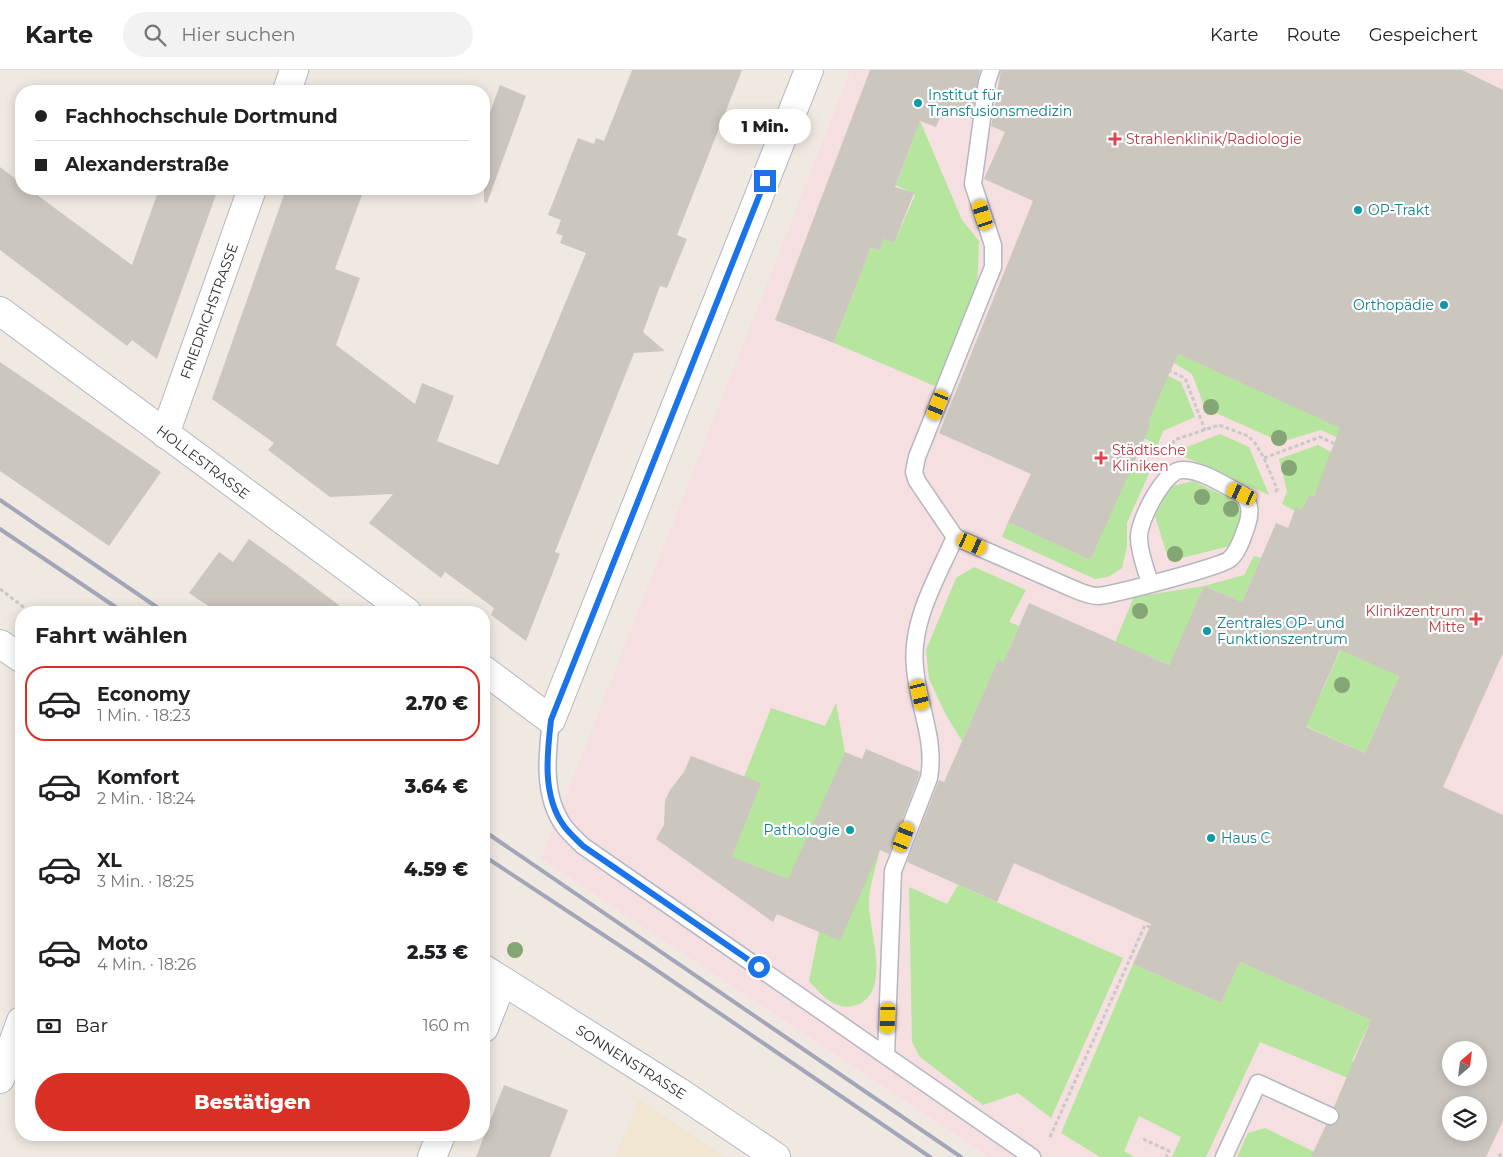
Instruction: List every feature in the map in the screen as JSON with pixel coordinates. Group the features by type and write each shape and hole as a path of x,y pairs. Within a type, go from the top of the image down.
{"street":[{"path":"289,85 294,70"},
{"path":"490,674 551,720 809,70"},
{"name":"FRIEDRICHSTRASSE","path":"165,434 250,195"},
{"name":"HOLLESTRASSE","path":"0,311 399,606"},
{"path":"0,644 15,654"},
{"path":"490,993 493,975"},
{"name":"SONNENSTRASSE","path":"493,975 679,1092 776,1157"},
{"path":"0,1079 15,1038"},
{"path":"432,1157 439,1141"}],"lane":[{"path":"991,70 972,184 993,245 993,267 917,457 914,472 917,481 956,537 1086,594 1098,596 1150,583 1224,564 1235,553 1250,515 1248,499 1242,494 1195,472 1176,471 1168,477 1154,497 1138,537 1150,583"},
{"path":"886,1055 893,871 929,778 931,764 931,743 915,668 914,648 921,612 956,537"},
{"path":"551,720 546,763 554,808 564,827 583,846 1032,1157"},
{"path":"1224,1157 1258,1083 1330,1116"}],"path":[{"path":"1168,370 1185,378 1205,430"},
{"path":"1264,458 1320,438 1337,445"},
{"path":"0,589 22,606"},
{"path":"1057,1123 1145,926 1150,927"},
{"path":"1143,1139 1169,1151 1166,1157"},
{"path":"1499,1157 1501,1153"}],"shaded area":[{"name":"Städtische Kliniken","path":"851,70 1503,70 1503,1157 988,1157 541,859"},
{"path":"639,1099 725,1157 615,1157"}],"green space":[{"path":"920,121 962,220 979,241 977,290 937,387 834,343 871,247 879,251 884,239 894,243 915,195 896,185"},
{"path":"1178,354 1342,428 1340,439 1321,430 1281,442 1205,408 1192,374 1174,363"},
{"path":"1166,375 1181,382 1195,417 1163,431 1156,450 1148,445 1150,441 1143,438 1151,423 1147,421"},
{"path":"1220,434 1249,447 1269,495 1174,452"},
{"path":"1318,445 1333,453 1316,492 1313,496 1309,495 1303,511 1295,511 1282,504 1287,491 1279,459"},
{"path":"1142,458 1154,462 1127,523 1127,546 1122,568 1108,577 1095,579 1002,537 1008,522 1090,560 1134,459 1140,462"},
{"path":"1193,481 1237,502 1243,521 1230,546 1169,561 1155,516 1169,487"},
{"path":"1254,556 1261,558 1242,602 1204,586 1244,575"},
{"path":"974,567 1026,590 1009,622 1019,626 1009,649 1006,664 998,661 962,741 946,715 929,679 926,650 956,578"},
{"path":"1204,586 1170,665 1115,642 1134,597"},
{"path":"1342,647 1399,676 1365,753 1186,672 1320,696"},
{"path":"836,703 845,752 789,880 732,857 744,777 771,708 825,726"},
{"path":"880,850 869,899 876,963 876,978 873,991 865,1000 853,1006 840,1006 828,1000 809,981 819,932"},
{"path":"958,885 1123,958 1051,1118 1018,1093 983,1105 920,1057 912,1042 909,887 947,904"},
{"path":"1240,962 1371,1020 1352,1061 1440,1101 1442,1096 1442,1121 1348,1078 1260,1042 1206,1157 1172,1157 1181,1137 1139,1116 1124,1151 1134,1157 1100,1157 1061,1133 1133,964 1221,1003"},
{"path":"1488,1066 1496,1070 1485,1096 1442,1096 1447,1086 1488,1086"},
{"path":"1265,1128 1325,1157 1237,1157 1248,1133"}],"building":[{"path":"632,70 742,70 677,235 687,239 667,288 660,286 643,332 665,351 634,353 555,552 560,554 526,641 491,615 494,608 445,572 441,578 369,523 393,494 330,497 268,450 274,443 212,399 284,195 362,195 335,269 360,278 336,345 415,404 422,383 454,396 437,441 498,465 586,253 560,243 563,236 556,233 561,220 548,215 578,138 594,144 596,138 604,141"},
{"path":"870,70 980,70 972,119 944,108 936,127 920,121 895,187 914,193 894,243 884,239 879,251 871,247 834,343 775,320"},
{"path":"1001,70 1462,70 1503,90 1503,653 1443,787 1503,815 1503,1121 1486,1157 1311,1157 1326,1125 1335,1124 1339,1120 1338,1111 1334,1107 1371,1020 1240,962 1221,1003 1133,964 1151,924 1014,863 997,902 907,862 939,780 944,782 998,660 1003,663 1029,603 1169,665 1204,586 1242,602 1276,523 1288,528 1296,507 1302,510 1309,495 1314,496 1340,428 1178,354 1148,422 1151,423 1139,452 1090,560 1008,522 1031,474 939,433 1033,201 984,179 1005,132 991,126","holes":["1340,650 1399,676 1365,753 1306,727"]},
{"path":"500,85 526,96 490,195 490,112"},
{"path":"0,167 15,178 15,195 37,195 132,265 157,195 216,195 157,359 132,340 127,346 0,250"},
{"path":"484,195 490,195 487,203 484,202"},
{"path":"0,362 161,472 109,546 0,471"},
{"path":"249,539 340,606 208,606 189,593 219,552 233,562"},
{"path":"866,749 920,772 889,854 880,850 840,941 777,914 773,922 656,839 664,825 665,801 670,790 684,772 691,756 761,783 732,857 788,879 845,752 862,759"},
{"path":"504,1085 568,1110 550,1157 476,1157 482,1141 490,1141 490,1121"}],"railway":[{"path":"0,500 155,606"},
{"path":"0,529 114,606"},
{"path":"490,835 961,1157"},
{"path":"490,860 646,963 930,1157"}],"place":[{"name":"Institut für Transfusionsmedizin","path":"918,103"},
{"name":"Strahlenklinik/Radiologie","path":"1115,139"},
{"name":"OP-Trakt","path":"1358,210"},
{"name":"Orthopädie","path":"1444,305"},
{"name":"Städtische Kliniken","path":"1101,458"},
{"name":"Klinikzentrum Mitte","path":"1476,619"},
{"name":"Zentrales OP- und Funktionszentrum","path":"1207,631"},
{"name":"Pathologie","path":"850,830"},
{"name":"Haus C","path":"1211,838"}],"route":[{"path":"759,967 583,846 564,827 554,808 546,763 551,720 765,181"}]}
